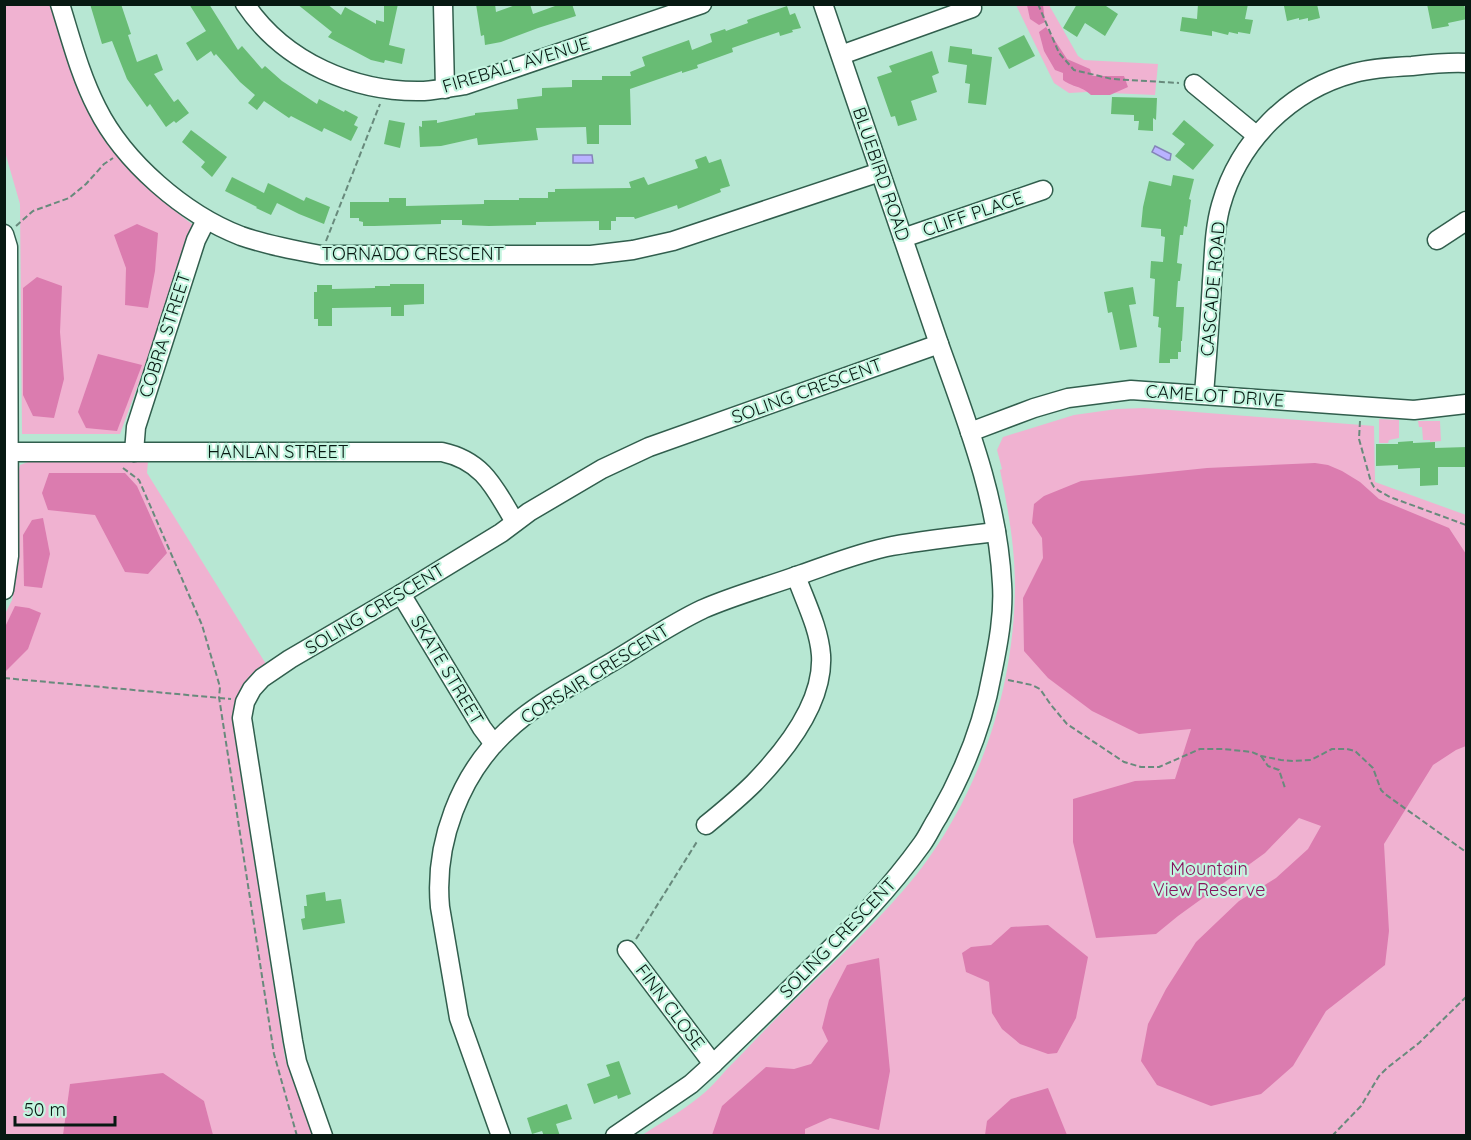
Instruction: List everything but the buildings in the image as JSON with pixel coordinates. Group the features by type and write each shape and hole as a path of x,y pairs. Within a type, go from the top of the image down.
{"street":[{"name":"TORNADO CRESCENT","path":"60,4 97,108 116,139 153,180 206,220 241,236 282,248 321,255 591,255 633,250 673,241 880,172"},
{"name":"FIREBALL AVENUE","path":"245,4 268,32 286,47 330,73 353,82 386,89 416,91 445,89 479,80 702,4"},
{"path":"443,4 445,89"},
{"name":"BLUEBIRD ROAD","path":"823,4 939,344"},
{"path":"841,55 972,8"},
{"name":"CASCADE ROAD","path":"1204,394 1217,220 1230,180 1256,135 1296,100 1341,77 1382,68 1467,63"},
{"path":"1194,84 1256,135"},
{"name":"CLIFF PLACE","path":"903,238 1042,190"},
{"name":"COBRA STREET","path":"134,452 136,427 196,240 206,220"},
{"path":"1437,240 1467,220"},
{"path":"4,591 9,556 8,247 5,235"},
{"name":"SOLING CRESCENT","path":"245,702 252,689 262,678 290,659 401,594 501,533 529,512 602,469 636,452 939,344 982,470 996,532 1002,585 1000,636 992,676 979,728 966,763 948,800 922,843 858,922 713,1065 691,1084 615,1136"},
{"name":"CAMELOT DRIVE","path":"970,432 1068,398 1131,390 1414,410 1467,404"},
{"name":"HANLAN STREET","path":"9,452 442,452 464,459 484,474 515,522"},
{"name":"CORSAIR CRESCENT","path":"501,1136 456,1010 439,891 442,856 450,820 466,784 494,744 506,731 534,709 680,622 713,605 850,557 891,546 996,532"},
{"path":"706,825 753,784 775,760 804,717 815,694 820,669 820,646 796,576"},
{"name":"SKATE STREET","path":"401,594 494,744"},
{"path":"245,702 242,718 293,1041 297,1062 323,1136"},
{"name":"FINN CLOSE","path":"627,950 713,1065"}],"path":[{"path":"1038,4 1059,53 1074,70 1112,79 1194,84"},
{"path":"321,255 386,89"},
{"path":"5,235 33,211 69,198 124,148"},
{"path":"1360,406 1359,439 1374,487 1390,497 1467,525"},
{"path":"114,452 117,463 139,480 202,625 220,687 219,697 274,1054 297,1136"},
{"path":"992,676 1040,689 1067,724 1124,762 1142,767 1159,766 1200,750 1223,749 1252,752 1281,760 1302,761 1311,760 1332,749 1347,748 1355,751 1373,768 1381,790 1385,794 1467,852"},
{"path":"4,678 197,697 219,697 245,702"},
{"path":"1261,756 1268,766 1279,770 1284,788"},
{"path":"627,950 638,936 706,825"},
{"path":"1332,1136 1361,1106 1379,1076 1467,997"}],"green space":[{"path":"4,5 51,5 81,96 99,131 136,176 196,227 120,434 22,434 20,204 5,152"},
{"path":"1016,5 1049,5 1078,56 1084,60 1158,64 1155,95 1069,93 1054,83"},
{"path":"1027,5 1043,5 1045,22 1039,25 1030,19"},
{"path":"1046,27 1067,59 1090,69 1092,76 1124,76 1128,87 1110,95 1091,95 1063,80 1063,73 1055,70 1044,51 1039,32"},
{"path":"137,224 158,233 155,271 148,308 125,305 126,268 114,235"},
{"path":"37,277 62,286 60,332 64,379 54,418 33,416 23,395 23,288"},
{"path":"98,354 142,365 117,431 86,428 78,412"},
{"name":"Mountain View Reserve","path":"1144,408 1374,426 1375,482 1466,515 1466,1135 641,1136 706,1092 777,1018 873,924 917,874 959,809 989,738 1000,701 1013,625 1014,557 1000,470 1002,469 997,450 1003,437 1074,415"},
{"path":"1379,419 1399,420 1399,438 1389,440 1388,443 1379,443"},
{"path":"1418,421 1440,421 1441,441 1423,440 1422,427 1419,427"},
{"path":"148,461 147,473 266,664 249,679 237,697 233,714 234,732 285,1058 313,1135 5,1136 4,616 12,600 19,558 18,472 20,465 28,462"},
{"path":"1315,463 1342,471 1360,482 1379,499 1449,528 1466,554 1466,746 1433,765 1384,844 1389,931 1385,965 1326,1011 1293,1066 1261,1094 1211,1106 1157,1085 1141,1061 1148,1024 1166,989 1196,942 1239,901 1276,878 1308,849 1321,826 1299,818 1265,853 1156,934 1096,938 1073,842 1073,799 1135,781 1175,779 1191,729 1139,734 1092,711 1048,678 1024,651 1023,598 1043,558 1042,538 1032,523 1034,504 1044,496 1081,481 1207,468"},
{"path":"49,473 125,473 137,486 167,553 148,574 125,572 95,515 48,510 42,493"},
{"path":"43,518 50,554 42,588 24,586 23,535 32,520"},
{"path":"15,606 41,613 28,649 5,672 5,627"},
{"path":"1048,925 1088,957 1076,1018 1057,1053 1048,1054 1020,1044 1002,1029 992,1013 989,982 966,972 962,953 971,947 991,945 1011,927"},
{"path":"879,958 890,1071 879,1130 830,1118 805,1129 805,1135 712,1135 722,1106 766,1067 794,1069 811,1064 828,1041 822,1028 829,1000 847,965"},
{"path":"163,1073 204,1101 213,1135 63,1135 70,1084"},
{"path":"1048,1088 1067,1135 985,1135 987,1121 1011,1099"}],"shaded area":[{"path":"1155,146 1171,154 1170,160 1152,152"},
{"path":"573,155 592,155 593,163 573,163"}]}
